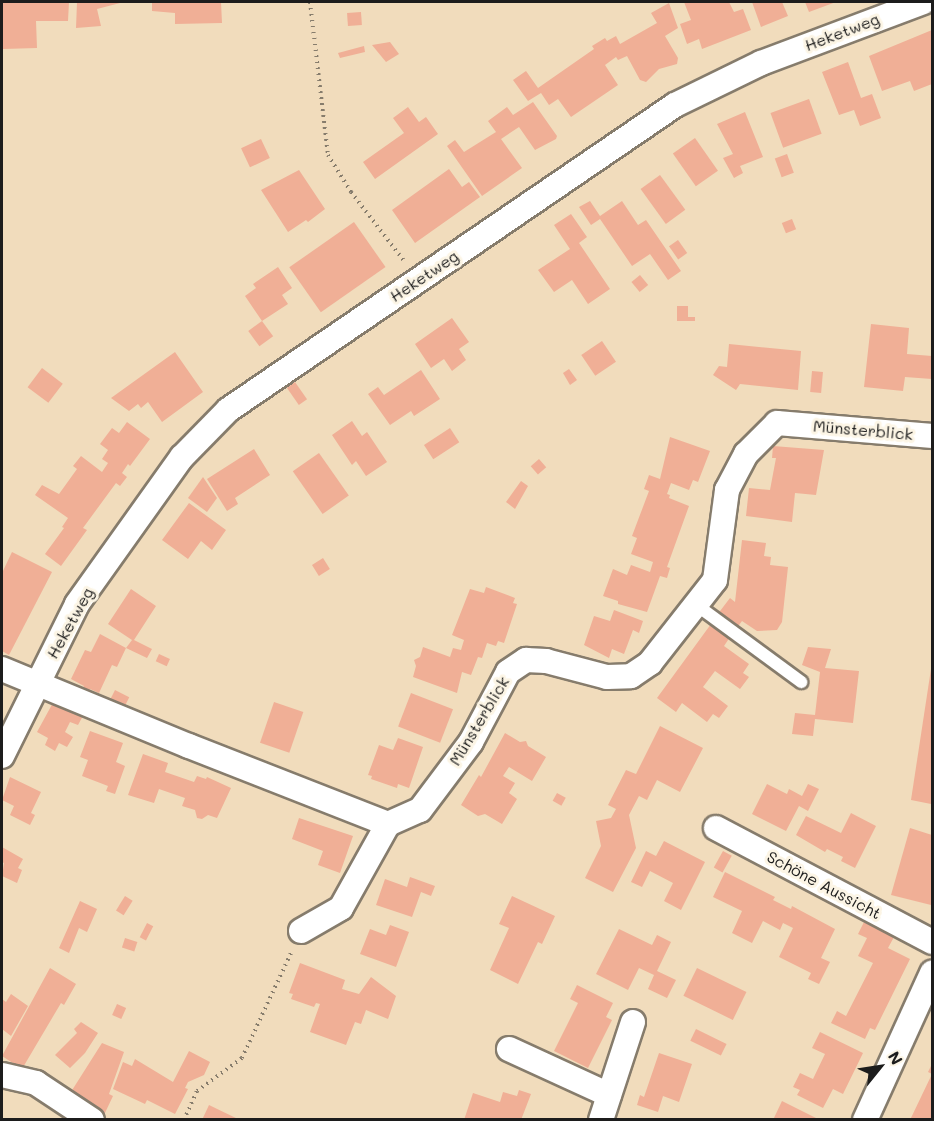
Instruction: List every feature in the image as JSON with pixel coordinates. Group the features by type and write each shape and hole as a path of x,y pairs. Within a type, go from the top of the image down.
{"street":[{"name":"Heketweg","path":"2,756 77,604 182,457 228,410 675,105 761,63 923,2"},
{"name":"Münsterblick","path":"388,824 420,810 471,742 508,672 526,660 546,661 607,678 631,676 650,663 715,579 727,490 746,454 777,423 933,436"},
{"path":"2,669 388,824 341,908 301,932"},
{"name":"Schöne Aussicht","path":"716,828 933,942"},
{"path":"865,1119 933,973"},
{"path":"601,1119 633,1022"},
{"path":"509,1049 609,1095"},
{"path":"2,1075 36,1083 92,1119"}],"lane":[{"path":"696,604 801,682"}],"path":[{"path":"310,2 328,155 351,192 418,280"},
{"path":"184,1119 197,1091 242,1058 301,932"}],"building":[{"path":"2,2 69,2 68,21 36,21 37,48 3,49"},
{"path":"77,2 124,2 97,9 101,26 76,28"},
{"path":"152,2 221,2 222,23 175,24 175,13 152,11"},
{"path":"684,2 729,2 734,12 743,9 751,30 702,49 699,39 687,44 680,24 691,20"},
{"path":"752,2 782,2 788,16 761,27"},
{"path":"805,2 836,2 809,12"},
{"path":"669,3 678,28 665,36 678,58 677,64 659,69 646,82 640,80 627,56 618,60 616,57 605,65 618,85 571,117 558,99 549,105 541,93 528,101 513,80 526,71 538,88 594,49 592,46 605,38 607,41 616,36 620,44 657,23 651,13"},
{"path":"361,12 362,25 348,26 347,13"},
{"path":"932,30 932,84 914,91 910,81 882,91 869,56"},
{"path":"390,42 399,54 386,62 372,45"},
{"path":"364,46 365,52 340,58 338,53"},
{"path":"848,62 861,98 872,94 881,118 860,126 854,110 839,115 822,72"},
{"path":"809,99 822,134 783,148 770,113"},
{"path":"533,102 557,136 556,139 535,150 519,127 501,139 522,168 482,196 447,146 455,140 464,152 496,132 488,121 507,107 513,115"},
{"path":"408,107 419,122 426,117 438,134 375,179 363,162 404,133 393,118"},
{"path":"745,112 763,157 740,166 743,173 734,178 723,158 733,154 717,124"},
{"path":"695,138 718,171 696,186 673,153"},
{"path":"261,139 270,158 250,167 241,148"},
{"path":"787,154 794,173 782,177 775,158"},
{"path":"449,169 462,187 469,182 480,197 415,243 392,210"},
{"path":"299,170 325,209 308,222 306,220 288,232 261,190"},
{"path":"660,175 685,210 666,224 641,189"},
{"path":"590,201 600,216 622,201 638,225 646,220 681,271 668,280 650,254 632,266 600,219 591,225 579,207"},
{"path":"571,214 587,237 579,243 610,289 588,304 572,280 554,292 538,270 570,249 554,225"},
{"path":"792,219 796,229 786,233 782,223"},
{"path":"354,222 386,267 321,312 289,267"},
{"path":"678,240 687,253 678,259 669,246"},
{"path":"278,267 292,288 282,295 288,304 262,321 245,296 256,288 253,284"},
{"path":"640,275 648,285 640,292 631,282"},
{"path":"677,306 688,306 688,317 695,317 695,321 677,321"},
{"path":"452,318 469,342 459,349 466,360 452,371 444,359 431,368 415,344"},
{"path":"262,321 273,336 259,346 248,331"},
{"path":"871,324 909,328 907,354 932,356 932,379 905,377 903,391 864,387"},
{"path":"602,341 616,362 595,376 581,355"},
{"path":"729,344 801,351 798,390 740,384 736,390 713,375 719,366 727,367"},
{"path":"175,352 203,392 162,422 148,402 141,408 138,404 129,411 111,398"},
{"path":"42,368 63,384 48,403 28,387"},
{"path":"569,369 577,380 570,385 563,373"},
{"path":"421,370 440,399 414,416 411,411 390,425 368,394 378,387 384,395"},
{"path":"812,371 823,372 821,393 810,392"},
{"path":"295,382 307,399 299,405 287,388"},
{"path":"352,421 362,436 367,432 387,462 366,476 356,461 352,465 332,435"},
{"path":"127,422 150,439 122,473 127,477 120,486 116,483 83,528 87,530 61,566 45,554 64,528 62,527 68,518 35,495 42,485 59,494 77,469 73,466 81,456 102,472 108,463 102,459 108,450 100,444 112,428 119,433"},
{"path":"450,428 459,442 433,459 424,445"},
{"path":"670,437 710,451 698,482 693,480 689,490 671,483 667,494 670,495 669,498 689,506 667,567 670,568 667,578 660,576 647,612 618,604 618,601 603,596 613,569 627,575 631,565 650,572 653,562 631,554 637,538 632,536 649,491 644,489 649,475 660,479"},
{"path":"773,446 824,450 816,495 795,493 792,522 746,516 749,488 770,490 776,458 772,458"},
{"path":"254,449 270,475 235,498 238,504 227,511 207,479"},
{"path":"319,453 349,496 323,514 293,471"},
{"path":"539,459 546,467 538,475 531,466"},
{"path":"203,477 217,498 207,512 188,498"},
{"path":"521,481 528,486 515,509 506,502"},
{"path":"189,503 226,530 212,550 201,541 188,559 162,540"},
{"path":"742,540 766,543 764,556 771,557 770,565 788,567 782,622 777,630 757,631 742,621 736,629 717,615 730,598 735,602"},
{"path":"12,552 52,572 9,655 2,651 2,573"},
{"path":"323,558 330,569 319,576 312,565"},
{"path":"486,587 515,598 513,603 517,604 504,643 498,641 496,646 487,643 482,658 478,657 471,675 462,672 457,693 413,677 416,666 414,660 420,657 423,647 450,657 453,648 461,650 464,640 452,635 470,589 484,593"},
{"path":"131,589 156,606 134,640 152,649 147,658 126,648 132,640 108,624"},
{"path":"614,610 643,621 639,633 633,630 624,654 612,649 609,658 584,645 594,616 610,621"},
{"path":"711,624 730,637 724,646 749,664 743,673 749,677 740,689 715,671 703,687 728,706 719,718 713,714 707,722 682,703 676,712 657,698"},
{"path":"100,634 126,648 117,667 112,665 99,693 90,689 87,694 81,691 84,686 71,679 85,650 91,652"},
{"path":"808,647 831,649 825,668 859,671 853,723 815,719 813,736 792,734 795,713 815,715 820,672 802,665"},
{"path":"159,654 170,659 167,666 156,661"},
{"path":"931,669 932,800 931,804 911,800"},
{"path":"115,690 129,697 125,706 110,699"},
{"path":"411,693 453,709 440,743 398,727"},
{"path":"55,699 84,714 78,725 70,722 65,732 73,737 67,747 59,743 55,751 45,745 48,738 37,732"},
{"path":"274,702 303,712 289,753 260,743"},
{"path":"660,726 703,748 680,792 657,780 647,800 639,796 629,815 636,848 613,892 585,878 601,846 596,821 611,818 616,809 608,805 626,770 636,774"},
{"path":"90,731 123,743 116,762 125,766 115,794 106,791 108,786 82,776 88,760 80,757"},
{"path":"505,733 520,742 526,741 528,746 546,757 532,781 509,767 503,776 515,783 509,793 517,799 502,824 485,814 478,816 461,805 479,775 481,777"},
{"path":"398,738 423,747 409,788 398,784 397,788 371,779 372,776 368,775 379,745 393,750"},
{"path":"143,754 168,763 165,772 194,782 197,776 206,779 207,777 231,788 217,818 208,815 202,819 197,818 195,810 182,806 185,798 159,789 154,803 128,795"},
{"path":"10,777 41,792 31,813 35,815 30,825 10,815 14,806 2,800"},
{"path":"767,784 787,794 789,789 802,796 808,784 819,789 808,811 799,806 786,831 752,814"},
{"path":"557,793 566,798 561,806 553,801"},
{"path":"851,813 876,826 855,868 841,861 843,857 827,849 825,852 796,835 806,816 841,833"},
{"path":"299,818 353,836 340,873 318,865 323,851 292,839"},
{"path":"910,828 932,835 931,905 891,895"},
{"path":"664,841 705,862 681,910 664,901 673,883 650,871 642,887 631,882 646,851 656,856"},
{"path":"2,847 23,859 18,868 22,870 17,883 2,876 4,863 2,862"},
{"path":"723,851 732,856 723,872 714,868"},
{"path":"725,872 775,897 773,900 791,909 792,906 835,929 821,958 830,962 819,984 808,979 811,973 779,957 793,928 783,923 780,930 763,921 752,943 732,933 742,911 713,897"},
{"path":"410,877 435,886 431,896 421,892 412,917 376,905 385,879 407,887"},
{"path":"125,896 133,901 124,915 116,910"},
{"path":"512,896 555,916 542,944 538,942 518,984 490,970 509,928 499,924"},
{"path":"80,901 97,909 87,932 79,928 69,953 59,948"},
{"path":"864,922 894,937 888,948 910,959 875,1030 870,1028 865,1039 831,1023 837,1011 846,1016 873,963 858,956 867,938 858,934"},
{"path":"147,923 153,926 146,940 140,937"},
{"path":"390,925 409,932 396,967 360,954 370,929 386,935"},
{"path":"619,929 652,945 657,935 671,942 657,971 676,980 667,998 648,989 654,975 639,968 628,990 596,974"},
{"path":"125,938 137,942 134,952 122,948"},
{"path":"300,963 345,980 342,989 359,994 371,977 396,996 388,1019 366,1010 361,1024 355,1022 346,1045 310,1032 320,1004 316,1003 314,1007 291,999 293,994 289,993"},
{"path":"50,968 76,984 64,1005 61,1003 22,1069 2,1056"},
{"path":"697,968 746,992 733,1020 683,996"},
{"path":"577,985 613,1003 606,1017 612,1020 588,1068 554,1051 578,1003 570,999"},
{"path":"11,994 28,1006 11,1036 2,1029 2,999 6,1002"},
{"path":"117,1004 126,1008 121,1019 112,1015"},
{"path":"81,1022 98,1033 85,1053 70,1068 55,1055 77,1033 74,1029"},
{"path":"696,1029 727,1044 721,1056 690,1041"},
{"path":"820,1032 863,1053 843,1094 833,1089 823,1108 797,1095 800,1090 793,1087 800,1073 813,1079 825,1054 812,1048"},
{"path":"102,1043 124,1052 109,1094 113,1096 104,1115 69,1095"},
{"path":"189,1051 210,1062 204,1075 188,1082 185,1088 188,1089 175,1114 147,1100 145,1104 113,1089 123,1062 132,1066 135,1059 173,1082"},
{"path":"659,1053 692,1064 679,1102 663,1096 658,1112 637,1105 640,1095 644,1097"},
{"path":"932,1074 932,1120 910,1120"},
{"path":"519,1090 531,1094 521,1120 464,1120 473,1093 500,1102 503,1092 517,1096"},
{"path":"782,1101 820,1120 773,1120"},
{"path":"209,1105 240,1120 202,1120"}]}
